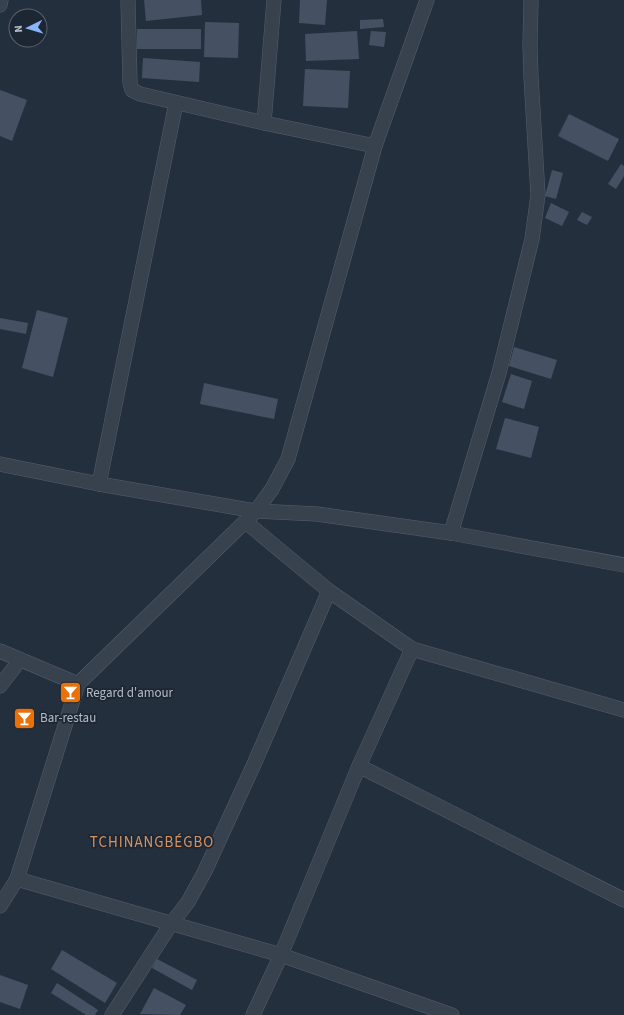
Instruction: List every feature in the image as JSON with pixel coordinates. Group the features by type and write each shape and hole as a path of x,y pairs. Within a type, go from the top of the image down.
{"street":[{"path":"0,4 1,0"},
{"path":"128,0 130,83 132,90 140,94 176,103 375,146"},
{"path":"264,123 274,0"},
{"path":"0,906 16,879 78,684 246,522 272,489 288,459 375,146 427,0"},
{"path":"451,534 499,373 532,239 538,194 530,46 531,0"},
{"path":"99,484 176,103"},
{"path":"0,464 99,484 256,511 317,514 451,534 624,565"},
{"path":"246,522 329,591 412,649 624,710"},
{"path":"112,1015 171,924 188,902 204,872 255,762 329,591"},
{"path":"253,1015 281,955 359,766 412,649"},
{"path":"0,651 78,684"},
{"path":"0,686 20,660"},
{"path":"359,766 624,900"},
{"path":"16,879 281,955 452,1015"}],"building":[{"path":"144,0 201,0 202,15 146,21"},
{"path":"300,0 327,0 325,25 299,23"},
{"path":"383,19 384,27 360,29 360,20"},
{"path":"205,22 239,23 238,58 204,57"},
{"path":"137,29 201,29 201,49 137,49"},
{"path":"357,31 359,59 306,61 305,34"},
{"path":"371,31 386,32 384,47 369,45"},
{"path":"143,58 200,62 199,82 142,78"},
{"path":"305,69 350,71 348,108 303,106"},
{"path":"0,90 27,100 12,141 0,136"},
{"path":"569,114 619,139 608,161 558,136"},
{"path":"621,164 624,166 624,176 616,189 608,184"},
{"path":"552,170 563,173 556,199 545,196"},
{"path":"551,203 569,212 562,226 545,218"},
{"path":"582,212 592,217 587,225 577,220"},
{"path":"37,310 68,318 53,377 22,368"},
{"path":"0,318 28,323 26,334 0,329"},
{"path":"514,347 557,360 551,379 509,366"},
{"path":"511,374 532,381 524,409 502,402"},
{"path":"204,383 278,399 274,419 200,404"},
{"path":"505,418 539,427 531,458 496,449"},
{"path":"62,950 117,983 105,1003 51,969"},
{"path":"157,959 197,980 192,990 152,968"},
{"path":"0,975 28,985 20,1009 0,1002"},
{"path":"57,983 98,1010 95,1015 86,1015 51,993"},
{"path":"154,988 186,1005 180,1015 140,1014"}],"place":[{"name":"Regard d'amour","path":"71,693"},
{"name":"Bar-restau","path":"24,718"}],"district":[{"name":"TCHINANGBÉGBO","path":"152,842"}]}
